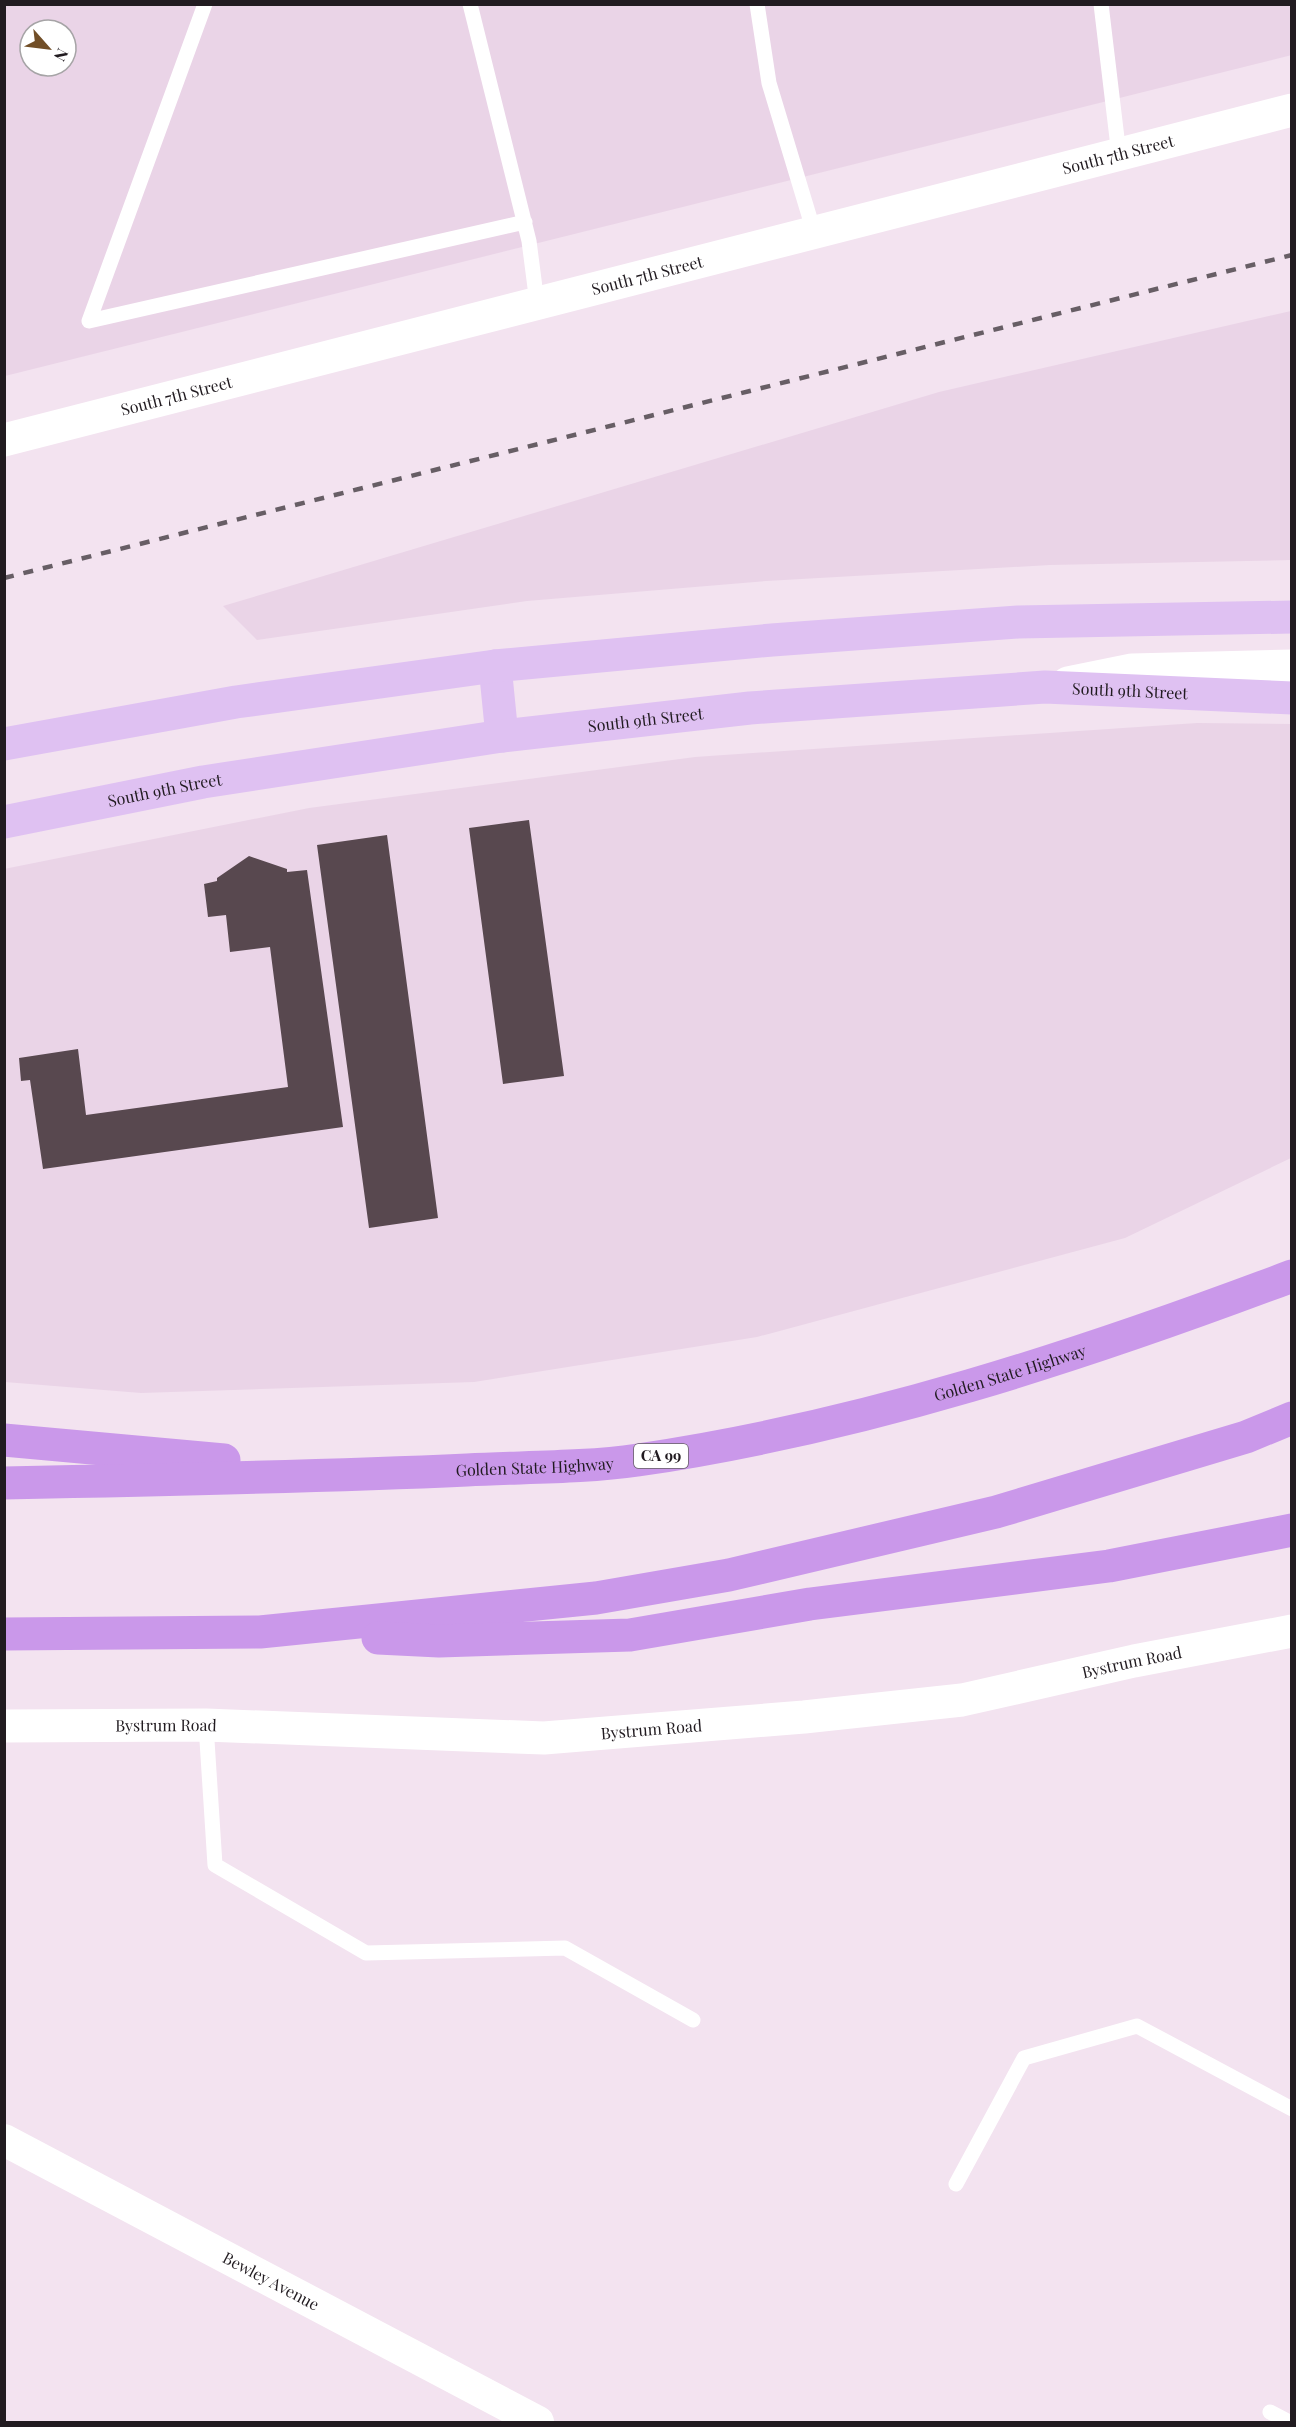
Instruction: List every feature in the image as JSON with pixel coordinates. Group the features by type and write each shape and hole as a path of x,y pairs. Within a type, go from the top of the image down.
{"highway":[{"name":"Golden State Highway","path":"4,1484 373,1474 634,1461 739,1442 842,1419 996,1379 1148,1330 1292,1276"},
{"path":"260,1632 596,1598 729,1575 996,1512 1236,1441 1292,1419"},
{"path":"4,1440 373,1474"},
{"path":"4,1634 260,1632 439,1641 630,1635 810,1604 1109,1566 1292,1530"}],"main road":[{"path":"4,744 236,702 495,666 772,640 1018,622 1292,617"},
{"path":"495,666 502,736"},
{"name":"South 9th Street","path":"4,822 203,782 502,736 750,708 1045,687 1292,698"}],"street":[{"name":"South 7th Street","path":"4,440 1292,110"},
{"path":"1045,687 1132,670 1292,666"},
{"name":"Bystrum Road","path":"4,1726 206,1725 544,1738 804,1718 963,1700 1134,1661 1292,1631"},
{"name":"Bewley Avenue","path":"4,2140 522,2419"}],"lane":[{"path":"206,4 89,321 525,222"},
{"path":"470,4 525,222 537,303"},
{"path":"757,4 769,83 814,232"},
{"path":"1101,4 1119,155"},
{"path":"206,1725 215,1865 366,1953 565,1948 693,2019"},
{"path":"956,2184 1024,2058 1137,2026 1292,2109"},
{"path":"1270,2412 1289,2422"}],"shaded area":[{"path":"1291,4 1292,55 5,376 4,5"},
{"path":"1291,311 1291,560 1050,565 766,581 527,601 257,640 223,606 939,392"},
{"path":"1197,723 1291,724 1291,1158 1125,1238 757,1337 474,1382 141,1393 5,1382 4,869 309,808 695,757"}],"building":[{"path":"529,820 564,1076 503,1084 469,828"},
{"path":"387,835 438,1218 369,1228 317,845"},
{"path":"249,856 287,869 287,872 307,870 343,1127 43,1169 30,1080 21,1081 19,1058 78,1049 86,1115 288,1087 270,947 230,952 226,915 208,917 204,884 217,881 217,878"}],"railway":[{"path":"4,578 1292,255"}]}
